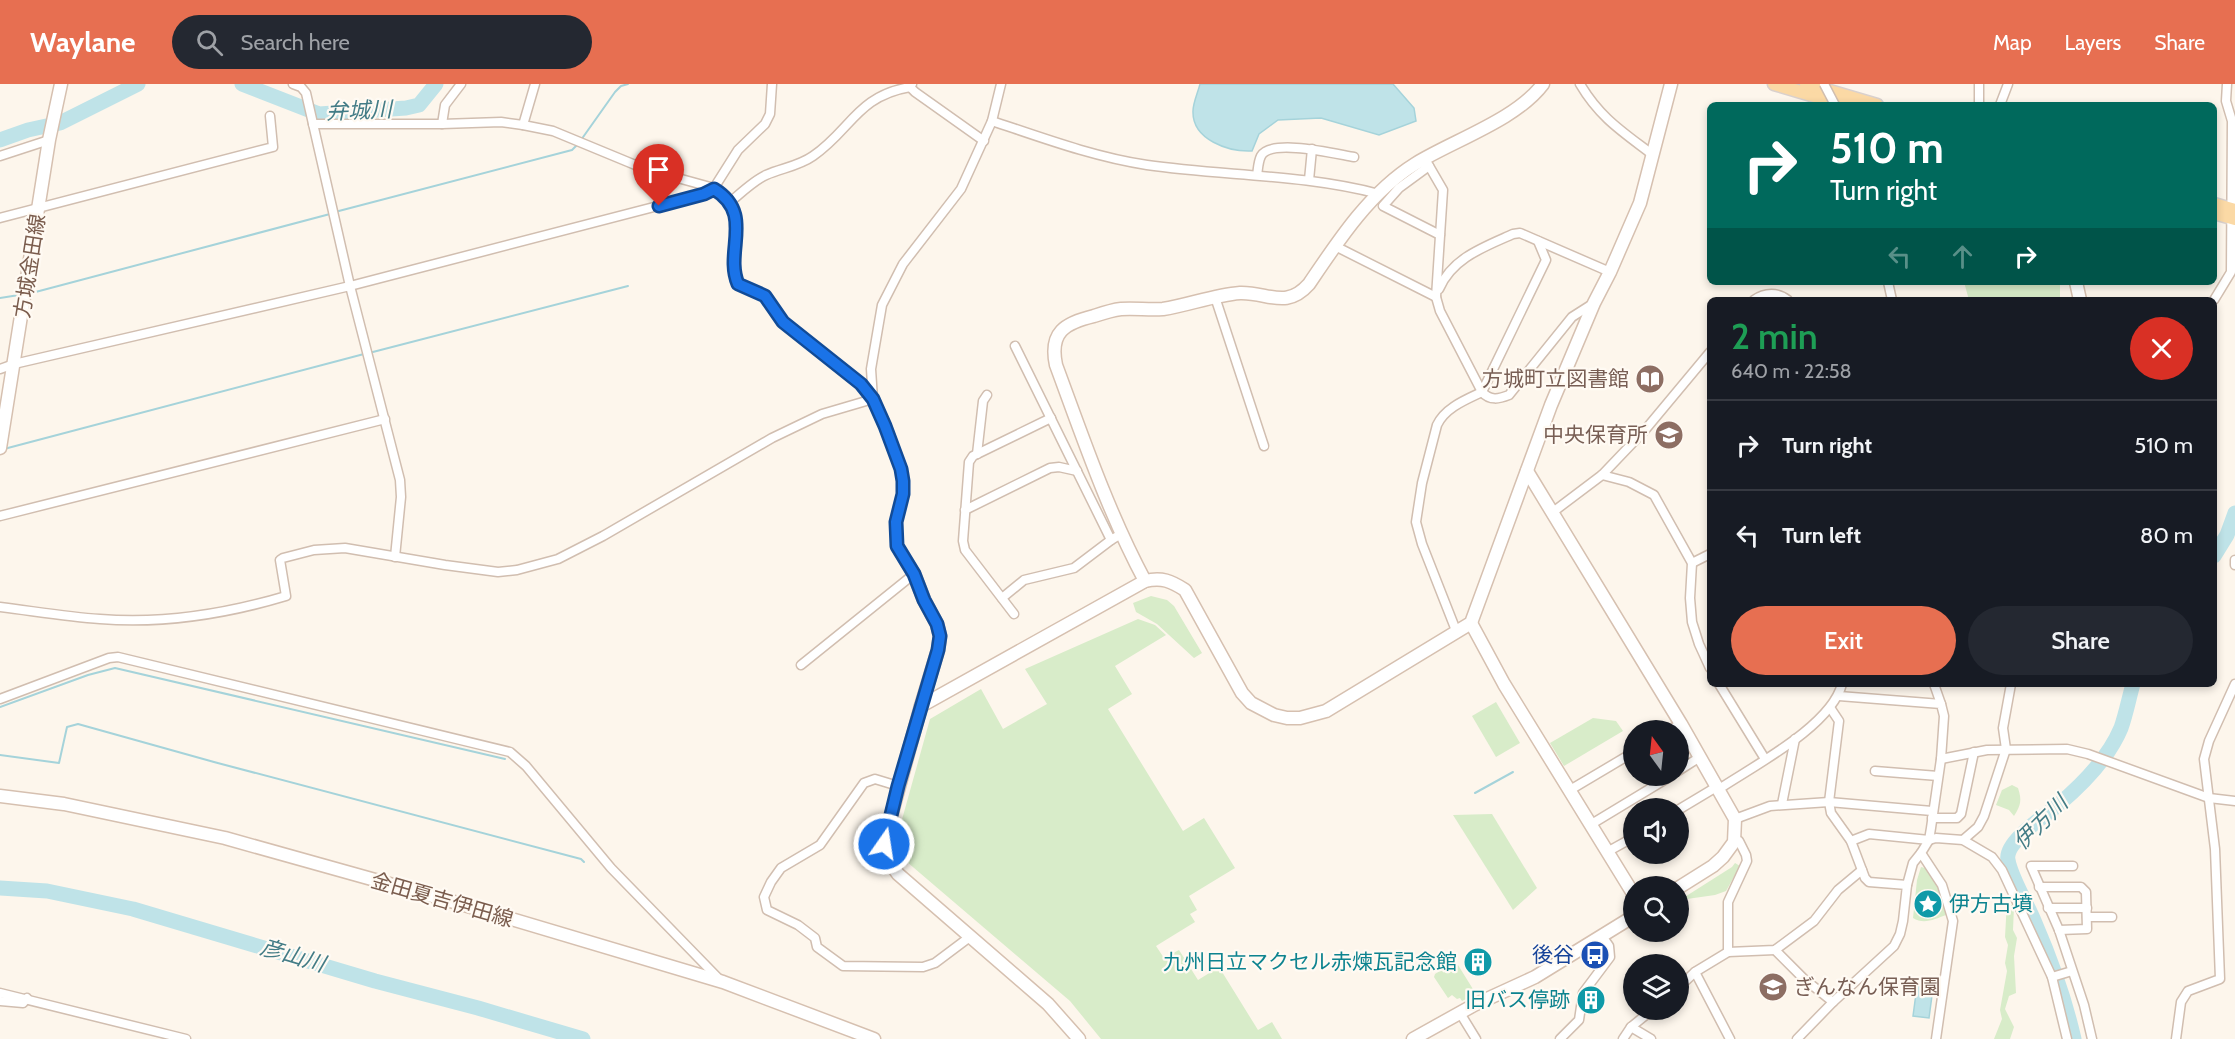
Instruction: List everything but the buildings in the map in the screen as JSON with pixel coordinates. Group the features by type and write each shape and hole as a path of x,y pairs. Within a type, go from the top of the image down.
{"main road":[{"path":"1774,84 1835,102"},
{"path":"1806,84 1867,102"},
{"path":"2217,206 2233,214"},
{"path":"2217,213 2233,214"}],"street":[{"name":"方城金田線","path":"0,448 49,140 61,84"},
{"path":"293,84 301,87 306,93 350,286 400,480 401,497 395,557"},
{"path":"442,124 445,105 461,84"},
{"path":"523,125 535,84"},
{"path":"0,369 350,286 704,194 714,189 738,150 765,124 770,114 772,84"},
{"path":"873,399 871,369 882,305 903,264 961,189 992,122 1001,84"},
{"path":"1116,537 1094,468 1056,365 1053,352 1057,335 1075,320 1120,309 1162,309 1242,293 1272,299 1293,297 1309,285 1335,246 1379,194 1398,176 1427,163 1521,107 1544,84"},
{"path":"1580,84 1591,104 1604,118 1653,156"},
{"path":"921,706 1145,581 1159,578 1170,580 1185,590 1242,693 1262,710 1287,718 1307,717 1326,711 1471,623 1551,405 1640,203 1671,84"},
{"path":"1824,84 1833,102"},
{"path":"1979,84 1979,102"},
{"path":"2001,102 2008,84"},
{"path":"2216,297 2231,272 2232,121 2226,101 2227,84"},
{"path":"729,203 764,176 801,164 816,154 871,101 891,90 911,85 915,93 984,141"},
{"path":"0,218 273,147 270,117"},
{"path":"313,124 501,122 523,125 553,131 645,169 714,189 729,203 734,211 737,225 734,275 738,284 765,296 783,322 861,384 873,399 901,469 903,494 896,522 897,546 914,574 937,624 940,636 884,844 887,858 898,874 1048,1004 1079,1039"},
{"path":"992,122 1105,157 1147,165 1309,180 1379,194"},
{"path":"0,156 49,140"},
{"path":"1257,175 1261,155 1267,151 1296,146 1354,157"},
{"path":"1309,180 1312,149"},
{"path":"1427,163 1443,190 1436,297 1445,325 1486,397 1498,399 1509,395 1572,317 1594,303"},
{"path":"1427,163 1383,206 1440,235"},
{"path":"1436,297 1443,280 1456,264 1513,234 1520,233 1610,272"},
{"path":"1457,633 1422,544 1416,522 1422,483 1437,425 1445,413 1482,392 1546,260 1538,241"},
{"path":"1335,246 1436,297"},
{"path":"1758,297 1769,294 1784,297"},
{"path":"1215,297 1264,446"},
{"path":"1015,346 1077,471 1145,581"},
{"path":"1553,512 1602,475 1645,430 1707,356"},
{"path":"977,454 983,401 987,395"},
{"path":"0,607 100,619 147,620 235,610 286,596 280,560 314,550 345,548 498,572 517,570 558,559 603,536 772,438 822,414 873,399"},
{"path":"1014,614 965,549 963,541 969,462 977,454 1051,418"},
{"path":"0,516 385,419"},
{"path":"965,510 1050,468 1059,467 1077,471"},
{"path":"1527,471 1679,720"},
{"path":"1602,475 1629,482 1654,495 1692,563 1690,598 1692,622 1707,661"},
{"path":"1002,598 1024,580 1074,568 1116,537"},
{"path":"1692,563 1707,556"},
{"path":"801,665 914,574"},
{"path":"1471,623 1504,684 1623,877"},
{"path":"0,699 109,658 118,657 510,752 526,766 611,868 723,982"},
{"path":"2176,1039 2181,1002 2188,991 2220,979 2216,849 2204,759 2209,741 2235,684"},
{"path":"1721,687 1765,759"},
{"path":"1689,804 1795,739 1831,708 1839,696 1841,687"},
{"path":"1797,1039 1894,946 1900,934 1907,885 1913,863 1929,840 1941,759 1944,716 1935,687"},
{"path":"1963,840 1978,827 1984,816 2006,749 2003,728 2010,687"},
{"path":"1839,696 1941,704"},
{"path":"1831,708 1839,721 1829,802 1832,817 1851,841 1869,882 1907,885"},
{"path":"1689,738 1735,819 1734,842 1713,866 1689,881"},
{"path":"1782,804 1795,739"},
{"path":"1941,759 1974,752 2006,749 2067,749 2088,754 2209,798 2235,801"},
{"path":"1735,819 1761,808 1782,804 1829,802 1957,818 1961,814 1974,752"},
{"path":"1689,764 1700,758"},
{"path":"1570,790 1623,759"},
{"path":"1875,771 1938,776"},
{"path":"898,786 874,779 864,783 820,845 781,868 764,897 767,910 798,925 815,938 817,947 843,966 923,967 935,963 971,936"},
{"path":"1590,825 1654,786"},
{"name":"金田夏吉伊田線","path":"0,796 74,806 225,838 461,904 723,982 874,1039"},
{"path":"1851,841 1869,834 1929,840 1936,838 1963,840 1992,857 2002,870 2053,976 2067,1039"},
{"path":"1728,952 1728,902 1747,861 1739,841 1734,842"},
{"path":"1607,852 1623,843"},
{"path":"1921,853 1942,885 1953,921 1936,1039"},
{"path":"2073,866 2031,866 2059,930 2069,972 2084,1005 2092,1039"},
{"path":"1689,978 1728,952 1775,950 1815,921 1838,890 1863,870"},
{"path":"2039,887 2081,887 2086,892 2087,929 2059,930"},
{"path":"2048,908 2112,917"},
{"path":"1413,1039 1460,1013 1535,977 1623,923"},
{"path":"1560,1039 1579,1020 1583,993 1610,957 1609,946 1602,936"},
{"path":"1775,950 1803,978 1833,1002"},
{"path":"1695,972 1730,1039"},
{"path":"2053,976 2069,972"},
{"path":"0,993 186,1039"},
{"path":"0,1001 23,1002 27,998"},
{"path":"1460,1013 1476,1039"},
{"path":"1623,1039 1631,1027 1640,1020"},
{"path":"1631,1027 1651,1039"}],"green space":[{"path":"1965,285 2060,285 2060,297 1968,297"},
{"path":"1151,596 1167,600 1174,606 1202,653 1194,658 1157,624 1136,612 1133,603"},
{"path":"1138,619 1155,625 1166,635 1115,666 1132,694 1108,709 1183,831 1204,818 1235,868 1189,896 1197,910 1190,914 1195,922 1156,946 1164,958 1179,950 1198,980 1219,967 1258,1030 1272,1022 1282,1039 1101,1039 1070,1001 900,856 896,841 930,719 981,689 1003,729 1047,704 1025,669"},
{"path":"1496,702 1520,743 1496,757 1472,716"},
{"path":"1593,718 1616,721 1623,731 1564,766 1550,743"},
{"path":"2012,785 2018,788 2020,799 2014,816 2009,810 1996,805 2002,790"},
{"path":"1492,814 1537,888 1513,910 1453,815"},
{"path":"1735,863 1740,866 1726,891 1689,899 1689,894"},
{"path":"1921,867 1925,868 1938,886 1946,915 1934,920 1925,921 1913,918 1917,880"},
{"path":"2007,901 2014,907 2013,930 2017,938 2014,956 2016,993 2009,996 2005,1009 2014,1027 2010,1039 1994,1039 2002,1019 2000,1010 2007,971 2005,963 2008,945 2005,937"},
{"path":"1452,963 1454,967 1458,965 1476,994 1462,1001 1452,995 1448,998 1434,977"}],"water":[{"path":"1200,84 1393,84 1414,108 1416,121 1379,135 1321,118 1278,120 1259,134 1252,151 1243,151 1213,142 1199,130 1194,121 1193,111"},
{"path":"1917,986 1933,988 1929,1018 1913,1016"}],"waterway":[{"name":"弁城川","path":"0,140 28,130 60,123 138,84"},
{"name":"弁城川","path":"242,84 319,114 406,108 419,105 436,84"},
{"path":"581,140 615,92 621,86 628,84"},
{"path":"335,212 572,150 577,145"},
{"path":"28,294 330,214"},
{"path":"369,353 628,286"},
{"path":"0,298 19,295"},
{"path":"4,449 364,354"},
{"name":"伊方川","path":"2217,551 2227,535 2235,513"},
{"path":"0,707 88,675 115,668 505,759"},
{"name":"伊方川","path":"2074,1039 2047,951 2012,875 2008,853 2012,845 2027,830 2077,788 2102,760 2121,728 2132,687"},
{"path":"0,755 59,763 67,727 78,724 581,859 584,862"},
{"path":"1475,793 1513,772"},
{"name":"彦山川","path":"0,888 47,891 133,909 375,981 583,1039"}],"place":[{"name":"方城町立図書館","path":"1650,379"},
{"name":"中央保育所","path":"1669,435"},
{"name":"伊方古墳","path":"1928,904"},
{"name":"後谷","path":"1595,955"},
{"name":"九州日立マクセル赤煉瓦記念館","path":"1478,962"},
{"name":"ぎんなん保育園","path":"1773,987"},
{"name":"旧バス停跡","path":"1591,1000"}],"route":[{"path":"659,206 704,194 714,189 718,191 729,203 736,216 734,275 738,284 765,296 783,322 861,384 873,399 901,469 903,494 896,522 897,546 914,574 937,624 940,636 884,844"}]}
